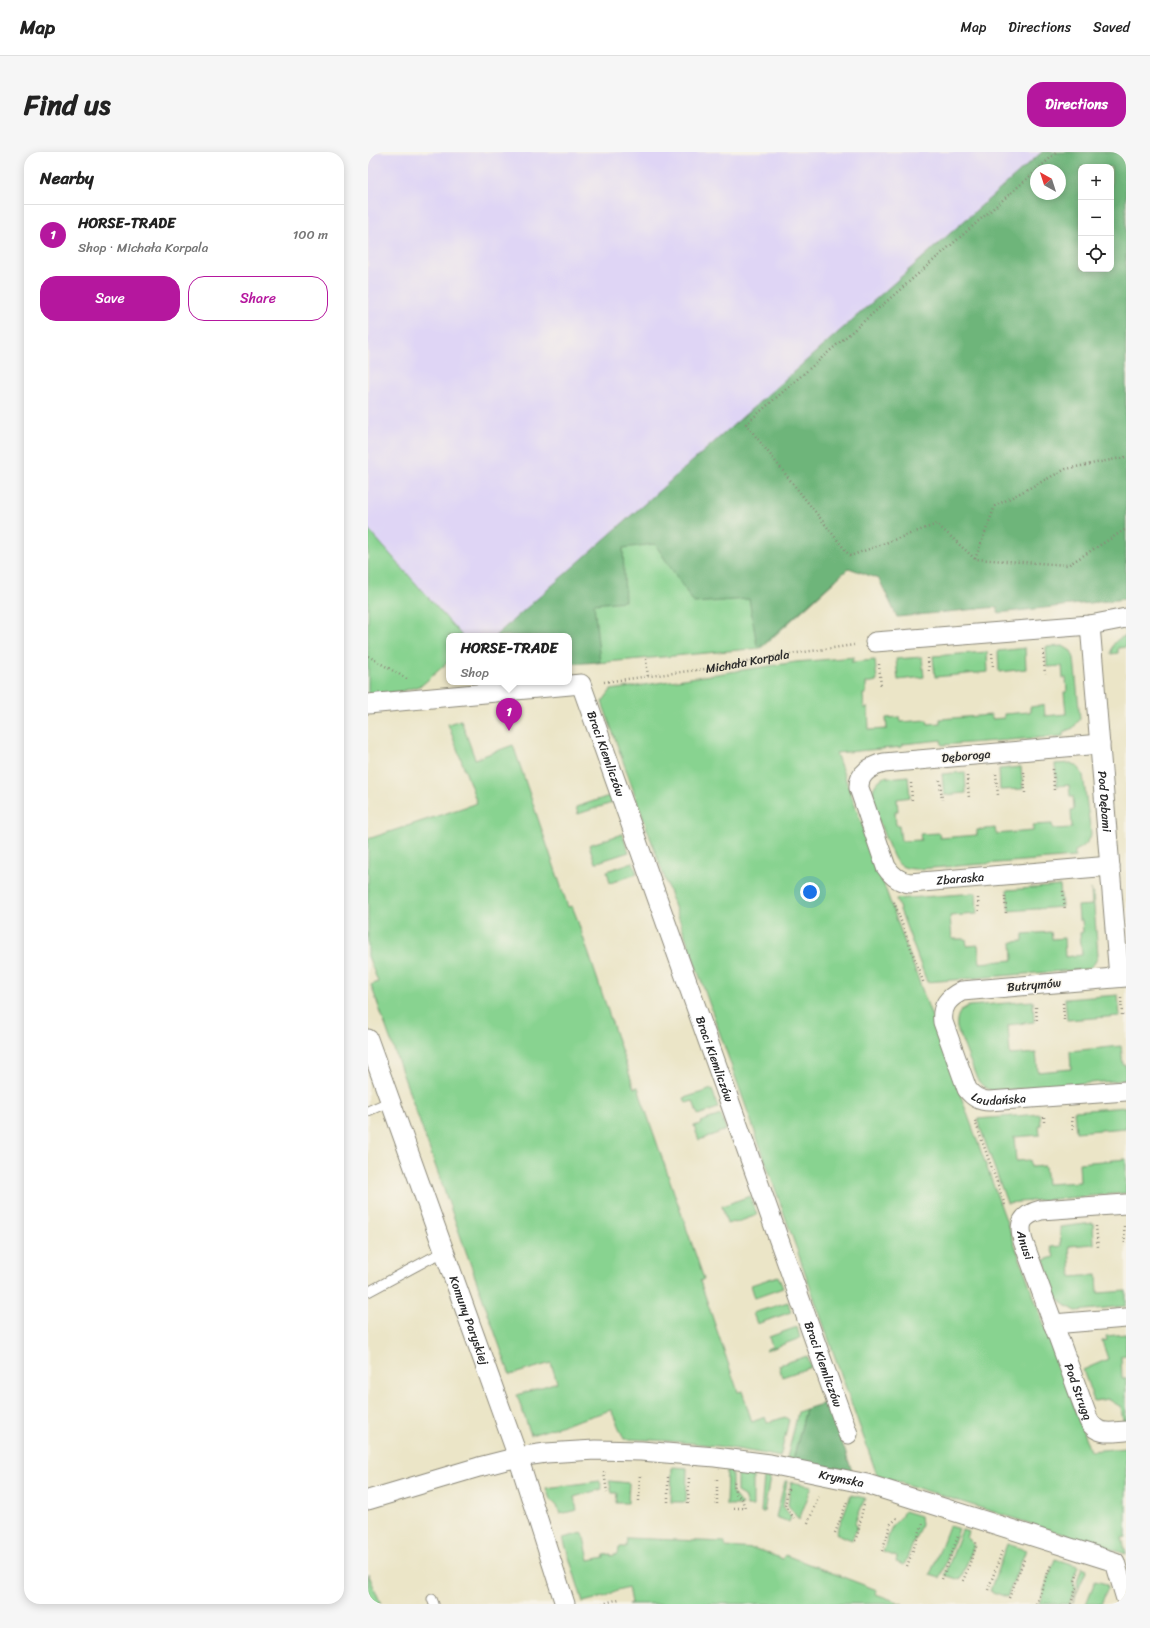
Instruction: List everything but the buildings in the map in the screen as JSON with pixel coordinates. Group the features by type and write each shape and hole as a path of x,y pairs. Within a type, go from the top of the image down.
{"street":[{"path":"874,642 1090,625 1126,618"},
{"name":"Pod Dębami","path":"1090,625 1110,866 1122,977"},
{"path":"572,685 581,684"},
{"name":"Braci Kiemliczów","path":"581,684 848,1434"},
{"path":"368,704 570,685"},
{"name":"Dęboroga","path":"862,800 858,785 861,777 868,770 881,764 1100,744"},
{"name":"Zbaraska","path":"862,800 888,869 896,878 905,882 1110,866"},
{"name":"Butrymów","path":"946,1003 950,998 964,991 1122,977"},
{"name":"Laudańska","path":"946,1003 942,1013 943,1022 967,1089 972,1095 979,1099 989,1101 1126,1091"},
{"name":"Komuny Paryskiej","path":"368,1039 446,1252 518,1457 565,1604"},
{"name":"Anusi","path":"1053,1324 1023,1241 1020,1228 1023,1220 1041,1210 1126,1204"},
{"path":"1053,1324 1126,1318"},
{"name":"Pod Strugą","path":"1053,1324 1090,1424 1103,1432 1126,1431"},
{"name":"Krymska","path":"518,1457 546,1453 595,1450 715,1457 770,1464 867,1484 1115,1562 1126,1599"},
{"path":"368,1500 518,1457"}],"lane":[{"path":"368,1111 391,1101"},
{"path":"368,1292 431,1258 446,1252"}],"path":[{"path":"1043,164 1057,152"},
{"path":"1030,175 746,424 850,556 938,524 975,559 1068,565 1126,529"},
{"path":"975,559 995,506 1066,469 1126,457"},
{"name":"Michała Korpala","path":"581,684 720,667 783,654 874,642"},
{"path":"1043,647 1044,674"},
{"path":"992,651 993,667"},
{"path":"927,652 929,672"},
{"path":"368,656 411,681 412,700"},
{"path":"646,659 648,677"},
{"path":"879,660 881,687"},
{"path":"1052,765 1054,791"},
{"path":"1023,767 1025,793"},
{"path":"996,769 998,795"},
{"path":"967,772 969,798"},
{"path":"940,774 942,800"},
{"path":"911,776 912,802"},
{"path":"1063,886 1065,910"},
{"path":"1004,890 1006,915"},
{"path":"978,893 979,914"},
{"path":"892,896 924,984"},
{"path":"1121,997 1122,1015"},
{"path":"1063,999 1064,1020"},
{"path":"1035,1001 1037,1022"},
{"path":"1072,1112 1073,1133"},
{"path":"973,1117 1005,1205"},
{"path":"1096,1223 1098,1247"},
{"path":"1124,1224 1125,1245"},
{"path":"639,1501 641,1467"},
{"path":"604,1471 607,1492"},
{"path":"668,1472 668,1502"},
{"path":"688,1503 689,1473"},
{"path":"717,1475 717,1504"},
{"path":"734,1478 735,1493 742,1499 745,1508 734,1508"},
{"path":"790,1482 785,1506 794,1518"},
{"path":"808,1523 819,1495"},
{"path":"855,1541 860,1527 859,1518 866,1498"},
{"path":"834,1533 847,1501"},
{"path":"882,1551 891,1524 900,1514"},
{"path":"907,1566 925,1518"},
{"path":"942,1579 961,1530"},
{"path":"963,1581 976,1547 974,1538"},
{"path":"988,1590 1005,1544"},
{"path":"1009,1598 1027,1551"},
{"path":"1036,1604 1053,1558"},
{"path":"1071,1604 1076,1588 1075,1581 1080,1567"},
{"path":"602,1604 619,1600"}],"shaded area":[{"path":"368,152 1042,152 498,633 459,633 368,529"}],"green space":[{"path":"1042,152 1126,152 1126,599 998,613 997,607 897,617 879,579 849,568 761,646 757,646 749,599 694,603 655,544 623,548 625,601 594,604 600,662 572,664 572,633 498,633"},
{"path":"738,427 836,580 761,648 596,663 565,579"},
{"path":"368,529 459,633 446,633 446,664 422,685 403,691 368,695"},
{"path":"1126,636 1126,647 1118,648 1118,653 1111,654 1112,647 1115,642"},
{"path":"1063,646 1071,651 1074,658 1080,719 1073,728 1063,732 1063,736 942,745 941,740 903,744 902,747 836,753 1090,1451 1126,1448 1126,1537 1122,1538 1126,1554 877,1475 602,702 611,690 796,662 855,657 851,662 875,660 877,681 866,683 866,694 863,694 864,708 868,708 869,730 887,729 886,718 900,717 901,722 927,720 928,724 940,723 940,719 991,715 992,719 1004,718 1004,714 1030,712 1030,707 1044,705 1045,716 1066,714 1064,692 1067,692 1066,678 1063,678 1062,666 1047,667 1046,647"},
{"path":"1025,648 1026,669 999,672 998,651"},
{"path":"987,652 988,672 935,677 933,656"},
{"path":"922,657 924,677 898,680 896,659"},
{"path":"461,720 475,759 513,745 568,907 572,906 576,916 634,1088 638,1087 704,1279 700,1281 738,1392 742,1391 752,1422 765,1417 767,1423 785,1417 789,1420 780,1457 702,1444 624,1439 611,1410 531,1435 517,1395 557,1382 551,1363 510,1375 371,985 378,982 368,956 368,839 477,803 448,724"},
{"path":"1071,763 1079,768 1083,775 1091,834 1085,845 1075,851 1075,857 918,869 906,868 900,865 894,857 882,830 872,797 876,784 884,777 908,776 910,797 897,799 898,811 895,811 896,825 899,825 901,841 921,840 920,834 939,833 940,838 977,835 977,830 995,828 996,834 1033,831 1033,825 1052,824 1053,829 1072,828 1071,810 1074,809 1073,796 1070,796 1069,785 1057,786 1055,764"},
{"path":"1021,767 1023,789 1000,790 999,769"},
{"path":"965,772 966,793 944,795 942,774"},
{"path":"609,796 612,803 578,814 576,807"},
{"path":"622,834 629,852 595,863 589,845"},
{"path":"633,862 637,874 610,883 607,871"},
{"path":"1060,886 1062,907 1009,911 1007,890"},
{"path":"1091,889 1093,894 1098,955 1091,967 1086,969 927,982 896,899 976,893 977,914 950,916 952,939 966,939 967,946 978,945 980,963 1013,960 1012,942 1023,941 1023,934 1051,932 1052,939 1064,938 1065,957 1082,955 1080,933 1083,932 1082,920 1079,920 1078,906 1092,905"},
{"path":"1118,995 1120,1016 1067,1020 1065,999"},
{"path":"1033,1001 1034,1022 1008,1025 1010,1055 1036,1053 1038,1072 1071,1069 1070,1051 1121,1046 1123,1065 1126,1065 1126,1080 994,1091 989,1090 982,1085 977,1079 957,1028 958,1015 962,1010 969,1006"},
{"path":"712,1089 718,1108 698,1115 693,1101 686,1103 684,1098"},
{"path":"1126,1107 1126,1128 1076,1132 1074,1111"},
{"path":"1040,1114 1040,1135 1014,1137 1016,1161 1030,1160 1031,1167 1045,1166 1047,1184 1080,1182 1079,1163 1126,1159 1126,1193 1007,1203 977,1119"},
{"path":"721,1115 726,1130 699,1140 694,1126 701,1124 700,1122"},
{"path":"750,1196 757,1215 735,1223 727,1224 722,1206"},
{"path":"1093,1223 1094,1244 1069,1246 1071,1277 1097,1275 1098,1293 1126,1291 1126,1306 1076,1311 1063,1304 1057,1297 1044,1260 1054,1257 1051,1247 1061,1246 1060,1227"},
{"path":"778,1276 783,1288 755,1298 751,1285"},
{"path":"788,1302 791,1312 757,1324 753,1313"},
{"path":"797,1327 800,1338 766,1351 766,1349 772,1347 769,1337"},
{"path":"1126,1334 1126,1355 1121,1356 1122,1379 1126,1379 1126,1421 1123,1421 1121,1407 1108,1399 1094,1401 1083,1370 1108,1359 1102,1341 1107,1340 1106,1336"},
{"path":"807,1356 811,1367 782,1377 779,1365"},
{"path":"828,1402 852,1471 793,1460 806,1409"},
{"path":"806,1409 793,1460 787,1458 798,1412"},
{"path":"672,1467 687,1468 686,1502 671,1502"},
{"path":"727,1471 732,1472 732,1492 742,1505 726,1505"},
{"path":"737,1473 753,1475 753,1506 747,1506 744,1496 737,1492"},
{"path":"764,1477 770,1478 764,1512 761,1512"},
{"path":"600,1481 602,1489 574,1497 577,1510 560,1514 557,1506 550,1499 546,1488"},
{"path":"609,1481 629,1483 628,1503 616,1503 617,1493 612,1493"},
{"path":"785,1481 787,1481 783,1506 791,1517 789,1522 776,1517"},
{"path":"791,1482 812,1486 799,1520 788,1505"},
{"path":"851,1495 865,1498 855,1523 857,1527 852,1540 836,1534"},
{"path":"904,1511 920,1516 921,1525 904,1565 896,1562 897,1557 883,1552 892,1526 901,1517"},
{"path":"949,1526 959,1529 940,1578 930,1575"},
{"path":"962,1530 969,1532 967,1538 974,1546 960,1580 945,1575"},
{"path":"583,1533 589,1560 604,1557 604,1555 611,1554 611,1556 618,1554 619,1547 626,1547 627,1538 725,1542 725,1547 756,1549 783,1559 785,1555 877,1590 876,1594 903,1604 628,1604 631,1603 628,1587 617,1590 607,1596 583,1602 563,1538"},
{"path":"1007,1544 1026,1550 1007,1597 990,1591"},
{"path":"1055,1559 1078,1566 1073,1581 1075,1588 1069,1604 1039,1604"},
{"path":"1082,1567 1087,1569 1072,1604 1078,1588 1077,1582"},
{"path":"368,1573 381,1604 368,1604"},
{"path":"1095,1581 1107,1584 1108,1588 1101,1604 1086,1604"}],"place":[{"name":"HORSE-TRADE","path":"509,731"}]}
